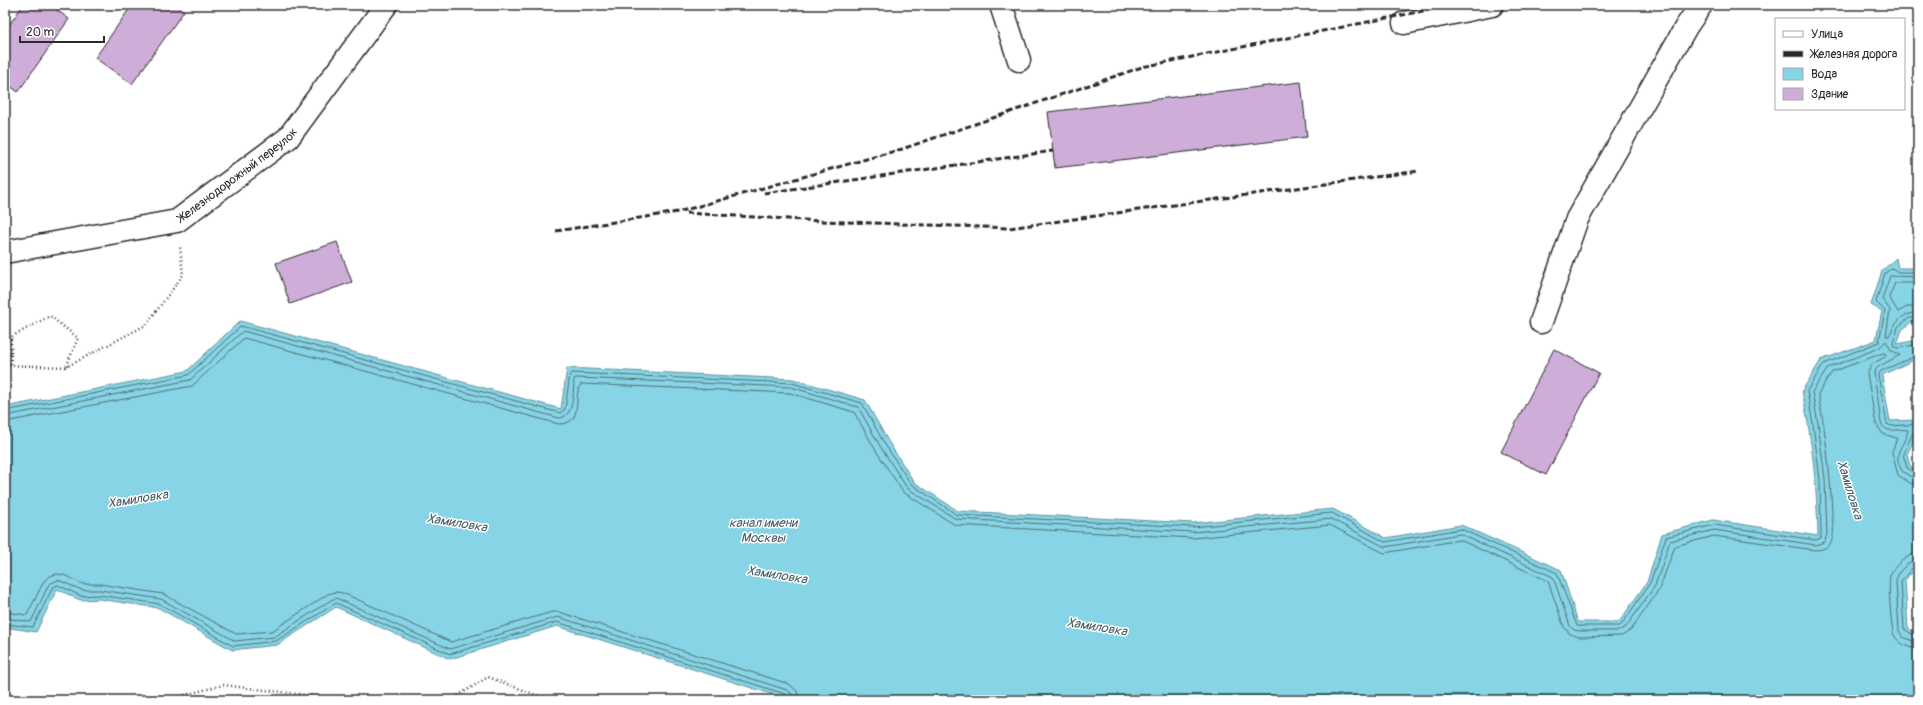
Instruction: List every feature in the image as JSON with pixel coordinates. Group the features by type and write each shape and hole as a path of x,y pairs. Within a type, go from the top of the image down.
{"street":[{"name":"Железнодорожный переулок","path":"5,252 177,221 288,138 386,5"},
{"path":"1000,5 1019,60"},
{"path":"1404,23 1492,5"},
{"path":"1541,322 1577,219 1686,27 1701,5"}],"path":[{"path":"5,365 66,367 146,325 183,275 177,221"},
{"path":"11,364 11,337 50,316 78,338 66,367"},
{"path":"451,700 488,677 550,700"},
{"path":"165,700 223,685 348,700"}],"water":[{"name":"канал имени Москвы","path":"1896,258 1898,268 1918,268 1918,322 1911,322 1902,330 1897,344 1918,340 1918,358 1882,375 1890,421 1918,420 1918,432 1907,454 1910,466 1918,471 1918,567 1905,580 1908,628 1918,635 1918,700 790,700 557,626 450,659 336,607 277,645 232,650 159,608 99,599 80,600 57,589 36,632 5,627 5,407 187,371 240,321 561,409 567,368 793,379 865,400 888,441 914,482 958,511 1193,523 1333,509 1386,538 1461,525 1561,570 1578,622 1619,622 1647,582 1662,534 1713,520 1818,536 1813,463 1809,427 1802,391 1821,360 1876,340 1882,311 1871,305 1882,271"}],"building":[{"path":"23,5 50,5 69,19 18,92 5,82 5,31"},
{"path":"132,5 175,5 184,11 132,84 95,58"},
{"path":"1301,82 1307,137 1055,168 1048,112"},
{"path":"337,242 352,282 290,304 276,263"},
{"path":"1554,349 1599,373 1546,475 1501,452"}],"railway":[{"path":"556,231 678,212 902,149 1142,67 1453,5"},
{"path":"764,193 1053,151"},
{"path":"686,213 821,221 1009,228 1419,171"}],"water label":[{"name":"Хамиловка","path":"1850,490"},
{"name":"Хамиловка","path":"138,499"},
{"name":"Хамиловка","path":"457,523"},
{"name":"Хамиловка","path":"777,575"},
{"name":"Хамиловка","path":"1097,627"}]}
